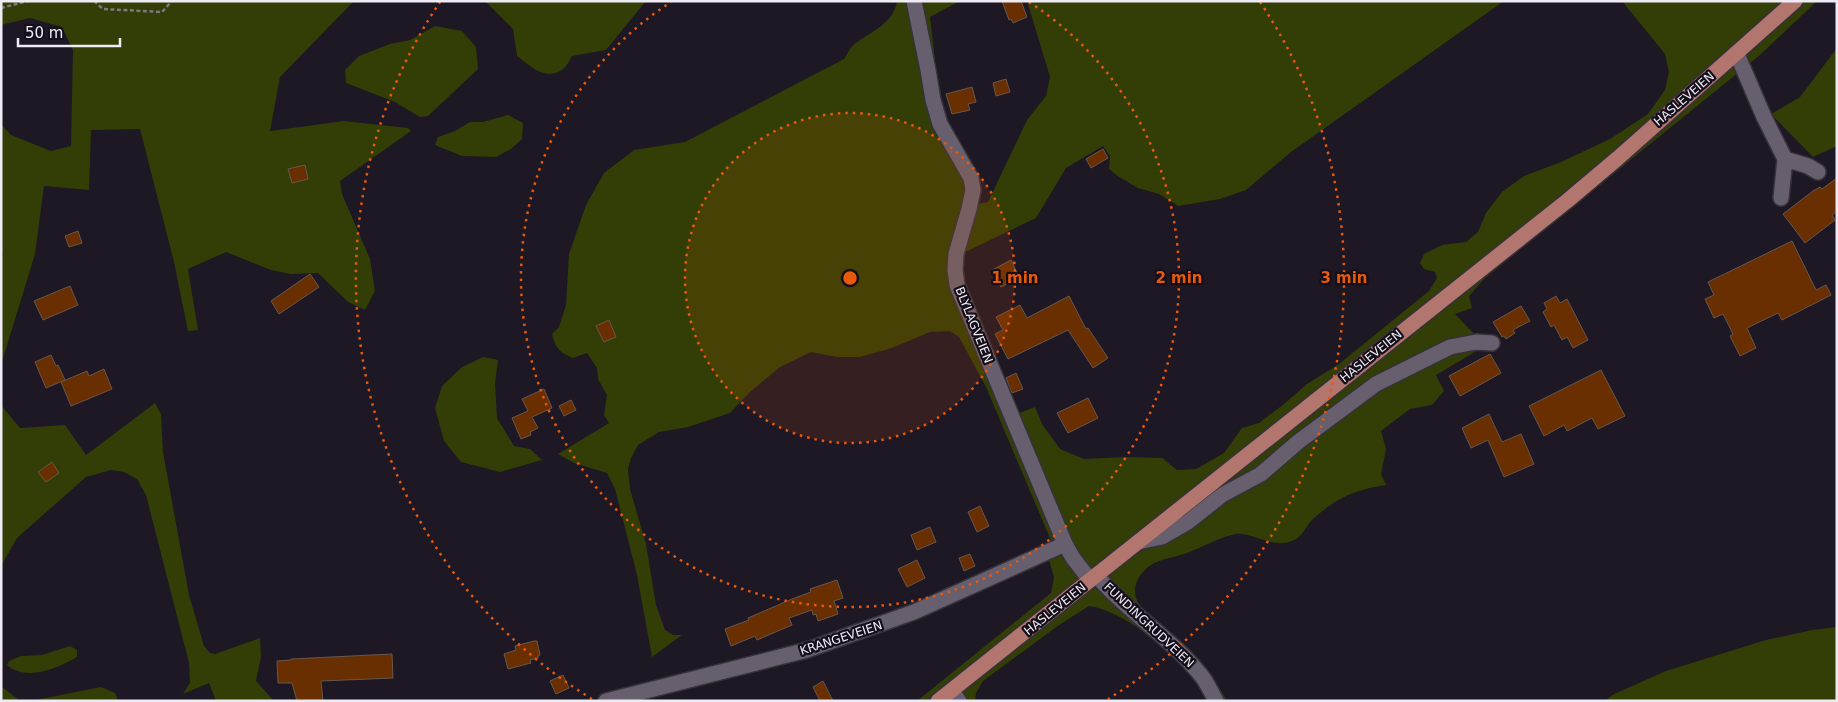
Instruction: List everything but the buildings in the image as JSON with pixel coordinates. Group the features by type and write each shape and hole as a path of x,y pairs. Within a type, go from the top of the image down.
{"main road":[{"name":"HASLEVEIEN","path":"938,701 955,696 1093,578 1567,201 1796,1"}],"street":[{"name":"BLYLAGVEIEN","path":"914,1 935,108 940,124 971,178 973,190 956,254 955,270 957,285 1065,544 1073,558 1093,578"},
{"path":"1736,54 1785,159 1782,198"},
{"path":"1785,159 1808,166 1818,172"},
{"path":"1138,542 1162,537 1188,522 1222,495 1261,474 1298,442 1376,384 1450,347 1476,342 1492,343"},
{"name":"KRANGEVEIEN","path":"606,701 807,650 840,639 914,612 1065,544"},
{"name":"FUNDINGRUDVEIEN","path":"1093,578 1191,664 1202,676 1216,701"}],"path":[{"path":"1,8 28,1"},
{"path":"94,1 102,8 162,12 172,1"}],"green space":[{"path":"1,1 354,1 280,77 270,131 344,121 408,128 411,131 340,181 342,194 370,259 375,291 365,310 348,302 318,273 291,274 271,270 226,252 188,269 198,330 188,331 174,262 140,129 91,130 89,190 44,186 35,254 1,365 1,258 3,254 1,251 1,124 11,135 51,151 71,146 73,50 62,27 30,18 1,25"},
{"path":"485,1 646,1 606,50 572,56 563,69 557,73 550,74 538,71 517,56 513,29"},
{"path":"897,1 960,1 930,17 937,78 947,122 978,204 988,202 1027,120 1046,96 1050,77 1027,1 1504,1 1291,152 1246,190 1220,199 1178,206 1159,194 1138,188 1109,169 1110,156 1103,146 1066,168 1036,218 961,254 960,283 1017,414 1035,407 1042,424 1060,449 1084,459 1162,458 1177,470 1196,469 1224,453 1242,428 1259,423 1307,384 1339,364 1429,291 1437,278 1435,272 1424,269 1420,263 1424,254 1442,245 1466,242 1478,232 1486,213 1502,192 1524,176 1561,162 1610,139 1648,114 1665,90 1669,72 1665,54 1622,1 1817,1 1760,55 1485,278 1469,296 1472,308 1455,314 1475,335 1480,349 1436,375 1444,391 1432,405 1410,409 1381,431 1386,449 1381,474 1386,485 1355,492 1329,506 1312,520 1301,534 1292,541 1277,543 1249,535 1230,535 1187,553 1159,561 1145,570 1137,581 1135,593 1137,600 1148,615 1192,652 1214,679 1227,701 1206,701 1191,674 1158,642 1116,615 1089,606 1059,625 983,681 976,693 975,701 917,701 1051,593 1054,577 1049,560 1052,543 986,387 959,337 950,331 930,332 892,348 860,357 837,357 811,352 780,367 750,392 730,413 688,427 659,432 638,445 628,469 630,489 646,544 656,605 665,630 673,635 682,635 652,657 637,575 615,489 607,473 574,463 558,454 609,423 604,415 607,395 598,379 597,368 587,353 573,358 561,352 552,334 559,327 566,305 569,254 586,205 604,173 634,150 685,142 844,59 854,44 887,21 895,9"},
{"path":"435,26 462,31 476,47 478,69 428,116 420,117 395,102 346,83 345,70 359,56 390,44 410,40"},
{"path":"1837,48 1837,146 1813,157 1771,114 1800,97"},
{"path":"508,115 523,123 522,139 511,149 496,157 462,156 435,145 438,137 455,131 470,122 483,122"},
{"path":"483,357 498,360 495,383 497,418 514,446 530,449 542,460 500,472 461,462 444,441 435,408 442,386 462,367"},
{"path":"155,403 161,414 163,452 189,595 204,646 210,653 215,654 260,638 261,657 256,681 274,701 216,701 209,683 183,694 190,683 189,663 146,495 137,479 124,472 111,470 86,477 17,538 1,566 1,405 20,428 65,425 86,455"},
{"path":"1837,627 1837,700 1835,701 1605,701 1612,695 1666,671 1766,640 1812,630"},
{"path":"70,646 77,650 77,657 52,669 33,673 15,670 7,665 9,661 21,656 42,655"},
{"path":"1,686 20,701 1,701"},
{"path":"101,687 115,693 118,701 31,701"}]}
